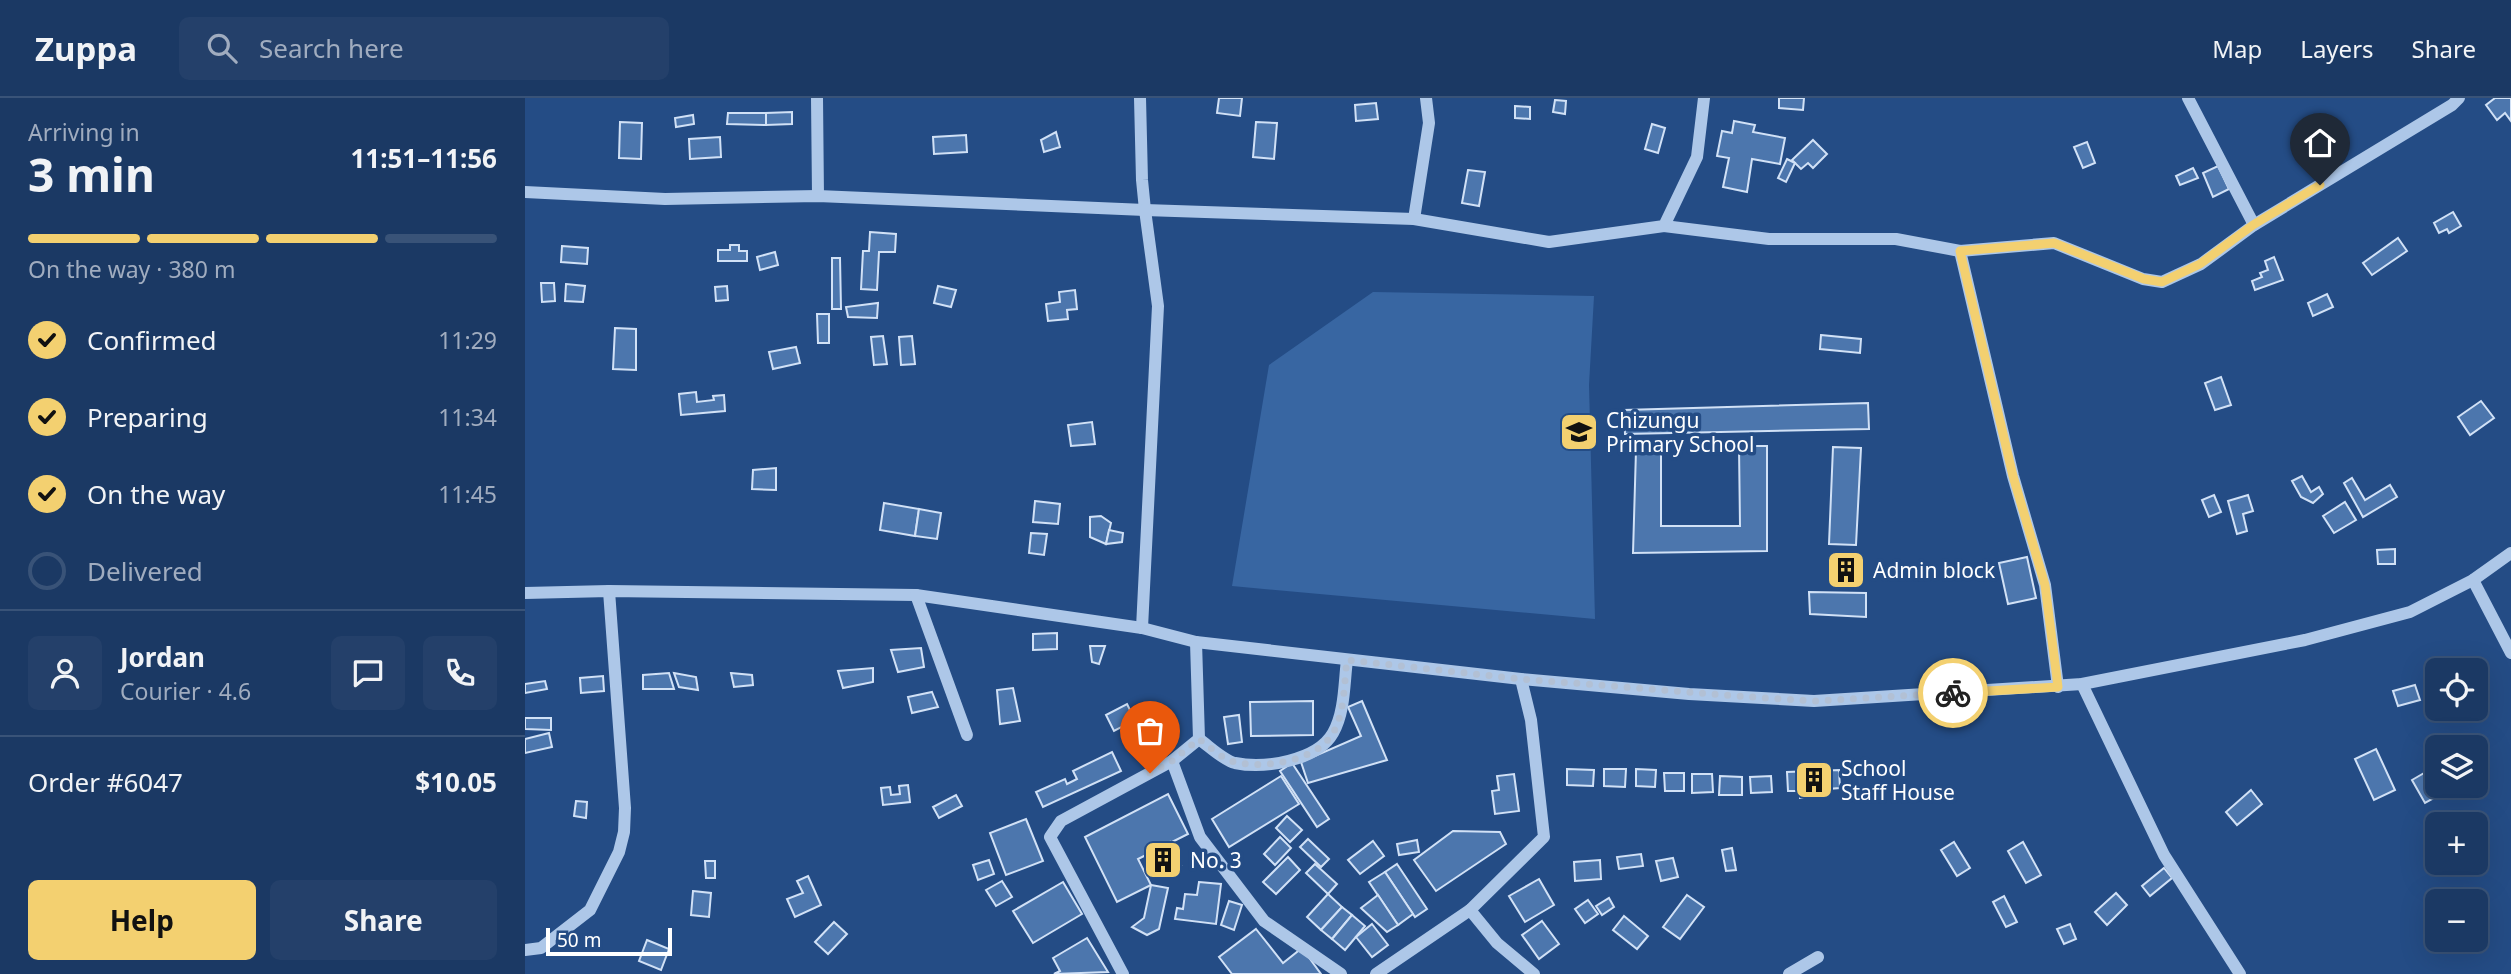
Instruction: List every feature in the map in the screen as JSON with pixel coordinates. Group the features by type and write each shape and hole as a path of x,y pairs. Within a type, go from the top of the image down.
{"street":[{"path":"817,98 818,196"},
{"path":"1140,98 1142,180 1159,306 1142,628"},
{"path":"1415,219 1429,123 1426,98"},
{"path":"1664,226 1696,158 1704,98"},
{"path":"2188,98 2253,225"},
{"path":"525,192 665,199 818,196 1415,219 1549,242 1664,226 1769,239 1896,239 1960,251 2054,243 2144,279 2162,282 2200,264 2253,225 2453,100"},
{"path":"1960,251 2013,476 2045,585 2058,687"},
{"path":"525,593 609,591 916,596 1142,628 1196,642 1347,660 1689,694 1814,701 2082,684 2318,637 2410,612 2473,580 2511,554"},
{"path":"2473,580 2511,653"},
{"path":"525,950 541,948 590,910 619,852 624,831 625,808 609,591"},
{"path":"916,596 967,735"},
{"path":"1196,642 1199,739"},
{"path":"1199,739 1233,762 1275,765 1316,751 1333,735 1341,711 1347,660"},
{"path":"1376,974 1470,910 1544,837 1531,720 1521,679"},
{"path":"2082,684 2164,855 2240,974"},
{"path":"1123,974 1050,837 1061,821 1172,761 1199,739"},
{"path":"1172,761 1200,837 1264,921 1341,974"},
{"path":"1470,910 1497,943 1534,974"},
{"path":"1789,974 1818,957"}],"shaded area":[{"path":"1373,292 1594,296 1589,385 1595,619 1232,586 1269,365"}],"building":[{"path":"1219,98 1242,98 1240,116 1217,113"},
{"path":"1779,98 1804,98 1803,110 1779,108"},
{"path":"2495,98 2511,98 2511,121 2505,113 2497,120 2486,105"},
{"path":"1555,100 1566,101 1565,114 1553,112"},
{"path":"1376,103 1378,119 1356,121 1355,105"},
{"path":"1515,106 1530,107 1530,119 1515,118"},
{"path":"792,112 792,124 766,125 766,113"},
{"path":"728,113 766,113 766,125 727,124"},
{"path":"693,115 694,124 676,127 675,118"},
{"path":"1734,121 1755,125 1753,132 1785,138 1780,164 1752,159 1747,192 1723,187 1729,158 1717,156 1722,131 1732,133"},
{"path":"620,122 642,123 641,159 619,158"},
{"path":"1256,122 1277,123 1274,159 1253,157"},
{"path":"1652,124 1665,128 1658,153 1645,149"},
{"path":"1056,132 1060,147 1044,152 1041,140"},
{"path":"966,135 967,152 934,154 933,137"},
{"path":"720,137 721,157 690,159 689,139"},
{"path":"1813,140 1827,154 1813,168 1808,163 1801,169 1792,160"},
{"path":"2087,142 2095,163 2083,168 2074,147"},
{"path":"1787,159 1795,163 1786,182 1778,178"},
{"path":"2218,166 2229,189 2213,197 2203,173"},
{"path":"2193,168 2198,178 2180,185 2176,176"},
{"path":"1468,170 1485,172 1479,206 1462,203"},
{"path":"2453,212 2461,226 2449,233 2447,229 2439,233 2434,223"},
{"path":"870,232 896,234 895,252 879,252 877,290 861,289 863,251 869,251"},
{"path":"2398,238 2407,251 2372,275 2363,263"},
{"path":"730,245 739,245 739,251 747,251 747,261 718,261 718,250 730,250"},
{"path":"562,246 588,248 587,264 561,262"},
{"path":"775,252 778,265 760,270 757,257"},
{"path":"2274,257 2283,280 2255,290 2252,281 2262,277 2260,273 2268,270 2265,261"},
{"path":"832,258 840,258 841,309 832,309"},
{"path":"541,283 554,283 555,301 542,302"},
{"path":"566,284 585,286 583,302 565,301"},
{"path":"727,286 728,300 716,301 715,287"},
{"path":"938,286 956,290 951,307 934,303"},
{"path":"1075,290 1077,309 1067,310 1068,319 1048,321 1046,304 1060,302 1059,292"},
{"path":"2327,294 2333,307 2313,316 2308,303"},
{"path":"878,303 877,318 848,317 846,307"},
{"path":"817,314 829,314 829,343 818,343"},
{"path":"615,328 636,329 636,370 613,369"},
{"path":"1821,335 1861,339 1860,353 1820,349"},
{"path":"883,336 887,364 874,365 871,337"},
{"path":"912,336 915,364 901,365 899,337"},
{"path":"796,347 800,363 773,369 769,352"},
{"path":"2221,377 2231,405 2215,410 2205,383"},
{"path":"696,392 697,402 714,400 713,396 724,395 725,411 681,415 679,394"},
{"path":"2481,401 2494,418 2470,435 2458,417"},
{"name":"Chizungu Primary School","path":"1868,403 1869,429 1625,434 1624,410"},
{"path":"1092,422 1095,444 1071,446 1068,425"},
{"name":"Chizungu Primary School","path":"1739,446 1767,446 1767,551 1633,553 1636,450 1661,452 1661,526 1740,526"},
{"path":"1833,447 1861,448 1856,545 1829,544"},
{"path":"776,468 776,490 752,489 753,470"},
{"path":"2302,476 2311,492 2319,487 2323,494 2313,503 2301,497 2292,481"},
{"path":"2352,478 2365,500 2390,485 2397,497 2363,517 2344,483"},
{"path":"2214,495 2221,512 2209,517 2202,500"},
{"path":"2248,495 2253,511 2243,514 2247,531 2237,534 2228,501"},
{"path":"1035,501 1060,504 1058,524 1033,522"},
{"path":"2345,502 2356,520 2334,533 2323,516"},
{"path":"884,503 919,509 915,536 880,530"},
{"path":"919,509 941,513 937,539 915,536"},
{"path":"1101,516 1111,523 1106,544 1090,537 1090,517"},
{"path":"1109,530 1123,533 1122,542 1106,544"},
{"path":"1031,533 1047,534 1044,555 1029,553"},
{"path":"2395,549 2395,564 2378,564 2377,550"},
{"name":"Admin block","path":"1835,554 1857,554 1857,585 1834,585"},
{"path":"2027,557 2036,598 2008,604 1999,563"},
{"path":"1809,592 1866,593 1866,617 1810,614"},
{"path":"1057,633 1057,649 1033,650 1033,634"},
{"path":"1090,646 1105,646 1099,664 1092,662"},
{"path":"921,648 924,667 898,672 891,650"},
{"path":"873,668 873,682 843,688 838,671"},
{"path":"669,673 674,689 643,689 643,675"},
{"path":"674,673 696,677 698,690 679,687"},
{"path":"731,673 752,675 753,685 734,687"},
{"path":"603,676 604,691 581,693 580,678"},
{"path":"545,681 547,689 525,693 525,684"},
{"path":"2415,685 2420,700 2398,706 2393,691"},
{"path":"1013,688 1020,721 1000,724 997,690"},
{"path":"932,692 938,707 912,713 908,697"},
{"path":"1313,701 1313,735 1251,736 1250,702"},
{"path":"1362,701 1387,760 1308,783 1301,762 1361,736 1348,707"},
{"path":"1127,704 1135,720 1114,731 1106,715"},
{"path":"1239,715 1242,742 1228,744 1224,717"},
{"path":"525,718 551,718 551,730 525,729"},
{"path":"549,733 552,747 525,753 525,739"},
{"path":"2376,749 2395,790 2374,800 2355,759"},
{"path":"1112,752 1121,771 1043,807 1036,792 1065,779 1067,784 1077,779 1073,771"},
{"path":"1292,763 1329,819 1317,827 1280,771"},
{"path":"1567,769 1594,770 1593,786 1567,785"},
{"path":"1604,769 1626,769 1625,787 1604,786"},
{"path":"1636,769 1656,770 1655,787 1636,786"},
{"name":"School Staff House","path":"1839,770 1840,788 1828,789 1828,796 1800,798 1800,791 1788,791 1787,772"},
{"path":"2425,772 2425,798 2434,798 2425,803 2412,780"},
{"path":"1664,773 1684,773 1684,791 1665,791"},
{"path":"1514,774 1519,811 1495,814 1492,791 1499,790 1497,776"},
{"path":"1692,774 1712,774 1713,792 1692,793"},
{"path":"1281,776 1299,804 1229,847 1212,819"},
{"path":"1720,776 1742,777 1742,795 1719,795"},
{"path":"1771,776 1772,792 1751,793 1750,777"},
{"path":"908,785 910,802 883,805 881,788 890,787 891,795 900,794 899,786"},
{"path":"2251,790 2262,804 2237,825 2226,812"},
{"path":"1168,794 1188,834 1138,859 1151,885 1117,902 1085,837"},
{"path":"956,795 962,806 939,818 933,807"},
{"path":"576,801 587,802 586,818 574,816"},
{"path":"1287,816 1302,830 1290,842 1276,828"},
{"path":"1026,819 1043,861 1006,875 990,833"},
{"path":"1453,831 1500,832 1506,844 1436,891 1414,860"},
{"path":"1280,837 1291,848 1275,865 1264,854"},
{"path":"1308,839 1329,859 1321,867 1300,847"},
{"path":"1417,840 1419,852 1399,855 1397,844"},
{"path":"1373,841 1384,856 1360,874 1348,860"},
{"name":"No. 3","path":"1170,842 1181,865 1157,876 1146,855"},
{"path":"1954,842 1970,868 1957,876 1941,850"},
{"path":"2023,842 2041,875 2026,883 2008,851"},
{"path":"1732,848 1736,870 1726,871 1722,850"},
{"path":"1641,854 1643,866 1619,869 1617,857"},
{"path":"1288,857 1300,870 1276,894 1263,882"},
{"path":"1673,858 1678,877 1661,881 1656,861"},
{"path":"989,860 994,874 978,880 973,865"},
{"path":"1600,860 1601,879 1575,881 1574,862"},
{"path":"705,861 715,861 715,878 706,878"},
{"path":"1315,864 1337,884 1328,894 1306,873"},
{"path":"1397,864 1427,909 1415,917 1385,872"},
{"path":"2164,868 2172,878 2150,896 2142,886"},
{"path":"1385,872 1413,914 1398,925 1369,882"},
{"path":"808,876 821,905 795,917 787,899 803,893 797,881"},
{"path":"1539,879 1554,905 1525,922 1509,896"},
{"path":"1002,881 1012,897 996,906 986,890"},
{"path":"1063,882 1082,914 1033,943 1013,911"},
{"path":"1199,882 1221,884 1216,924 1175,919 1177,908 1183,909 1185,894 1197,895"},
{"path":"1151,885 1168,888 1159,929 1147,935 1132,927 1144,918"},
{"path":"693,891 711,893 709,917 691,915"},
{"path":"2116,893 2127,905 2107,925 2095,912"},
{"path":"1328,894 1342,907 1321,930 1307,917"},
{"path":"1378,895 1398,925 1387,932 1361,908"},
{"path":"1687,895 1704,907 1680,939 1663,927"},
{"path":"2004,896 2017,922 2006,927 1993,902"},
{"path":"1609,898 1614,907 1602,915 1596,906"},
{"path":"1588,900 1598,914 1585,923 1575,909"},
{"path":"1229,901 1242,905 1234,930 1221,925"},
{"path":"1342,907 1352,915 1332,939 1321,930"},
{"path":"1352,915 1365,926 1345,950 1332,939"},
{"path":"1624,916 1648,936 1637,949 1613,930"},
{"path":"1542,921 1559,944 1539,959 1522,935"},
{"path":"834,922 847,934 828,954 815,942"},
{"path":"1372,924 1388,945 1372,957 1356,937"},
{"path":"2070,924 2076,939 2064,944 2057,929"},
{"path":"1256,929 1283,963 1302,948 1321,974 1232,974 1219,957"},
{"path":"1087,938 1108,972 1054,974 1060,971 1053,958"},
{"path":"647,940 669,949 661,970 639,961"}],"way so far":[{"path":"1150,773 1172,761 1199,739 1233,762 1275,765 1316,751 1333,735 1341,711 1347,660 1689,694 1814,701 1953,693"}],"place":[{"name":"Chizungu Primary School","path":"1579,432"},
{"name":"Admin block","path":"1846,570"},
{"name":"School Staff House","path":"1814,780"},
{"name":"No. 3","path":"1163,860"}],"route":[{"path":"1953,693 2058,687 2045,585 2013,476 1960,251 2054,243 2144,279 2162,282 2200,264 2253,225 2320,185"}]}
